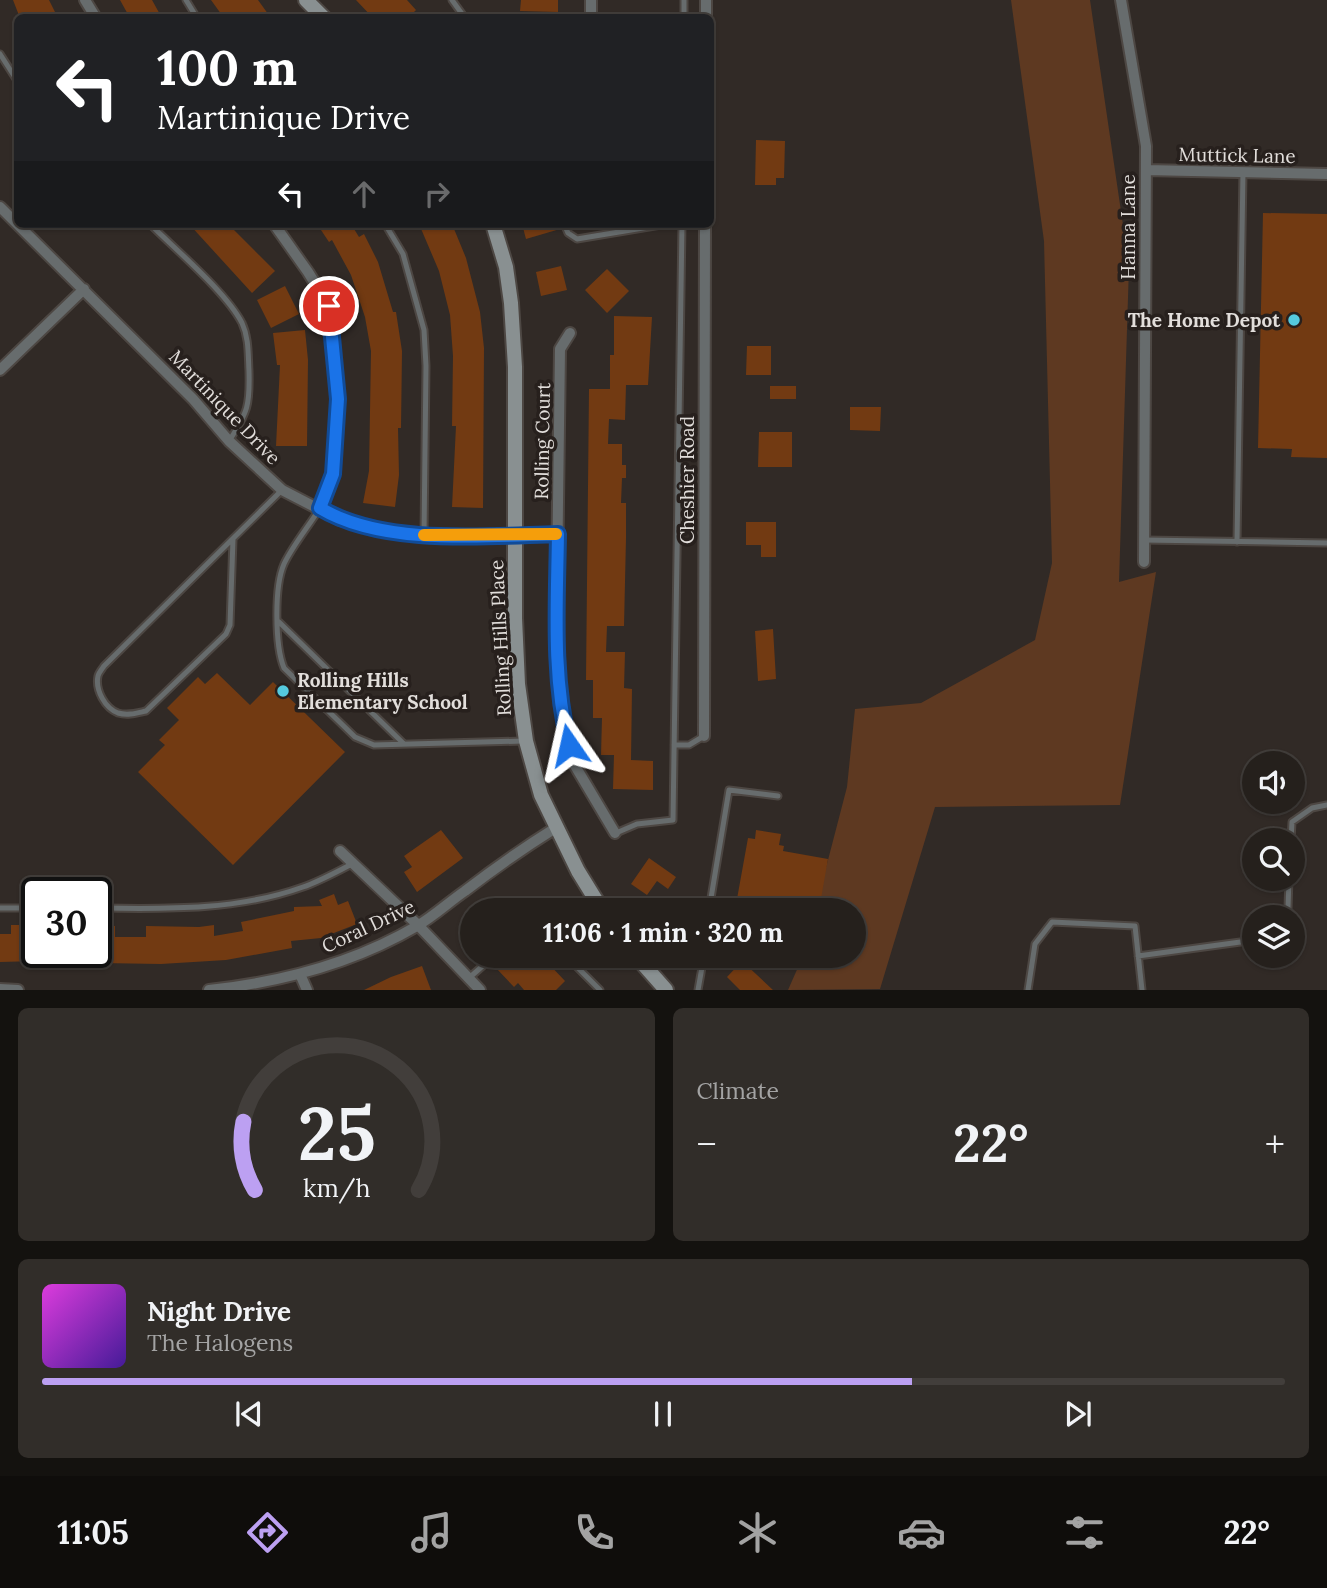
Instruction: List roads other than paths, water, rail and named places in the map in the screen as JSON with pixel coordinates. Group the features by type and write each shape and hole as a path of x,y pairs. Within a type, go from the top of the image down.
{"street":[{"path":"306,0 320,14"},
{"name":"Hanna Lane","path":"1121,0 1146,146 1144,562"},
{"name":"Muttick Lane","path":"1146,170 1327,174"},
{"name":"Martinique Drive","path":"0,207 14,221"},
{"name":"Martinique Drive","path":"22,228 193,399 229,441 282,490 340,520 389,531 424,535 558,534"},
{"path":"277,228 329,306 338,399 333,474 320,508"},
{"name":"Rolling Hills Place","path":"494,228 506,267 515,367 515,618 518,684 526,741 541,795 578,871 595,898"},
{"name":"Cheshier Road","path":"704,736 705,228"},
{"path":"0,370 84,289"},
{"name":"Rolling Court","path":"570,333 560,349 556,658 565,726 574,764 615,833"},
{"name":"Coral Drive","path":"209,989 246,986 345,961 418,925 517,852 557,827"},
{"path":"340,851 418,925 475,986"},
{"path":"647,968 666,989"},
{"path":"300,974 307,989"},
{"path":"0,989 18,989"}],"lane":[{"path":"0,54 14,76"},
{"path":"1237,542 1243,172"},
{"path":"154,228 225,300 242,324 248,343 249,402 229,441"},
{"path":"387,228 403,254 424,330 424,535"},
{"path":"566,228 568,233 578,239 648,228"},
{"path":"615,833 637,824 673,820 682,228"},
{"path":"233,539 231,613 226,634 146,711 131,715 117,713 105,704 100,691 98,676 104,666 282,490"},
{"path":"320,508 284,564 278,583 279,655 284,668 355,737 374,745 526,741"},
{"path":"1144,540 1327,543"},
{"path":"278,622 404,744"},
{"path":"674,745 689,745 704,736"},
{"path":"711,898 729,790 778,796"},
{"path":"1292,828 1292,822 1311,808 1327,805"},
{"path":"112,908 177,909 235,904 303,887 353,863"},
{"path":"0,908 21,908"},
{"path":"1028,989 1035,944 1052,922 1135,926 1142,989"},
{"path":"1138,956 1242,942"},
{"path":"475,986 486,968"},
{"path":"578,968 600,989"},
{"path":"698,989 702,968"}],"place":[{"name":"The Home Depot","path":"1294,320"},
{"name":"Rolling Hills Elementary School","path":"283,691"}]}
